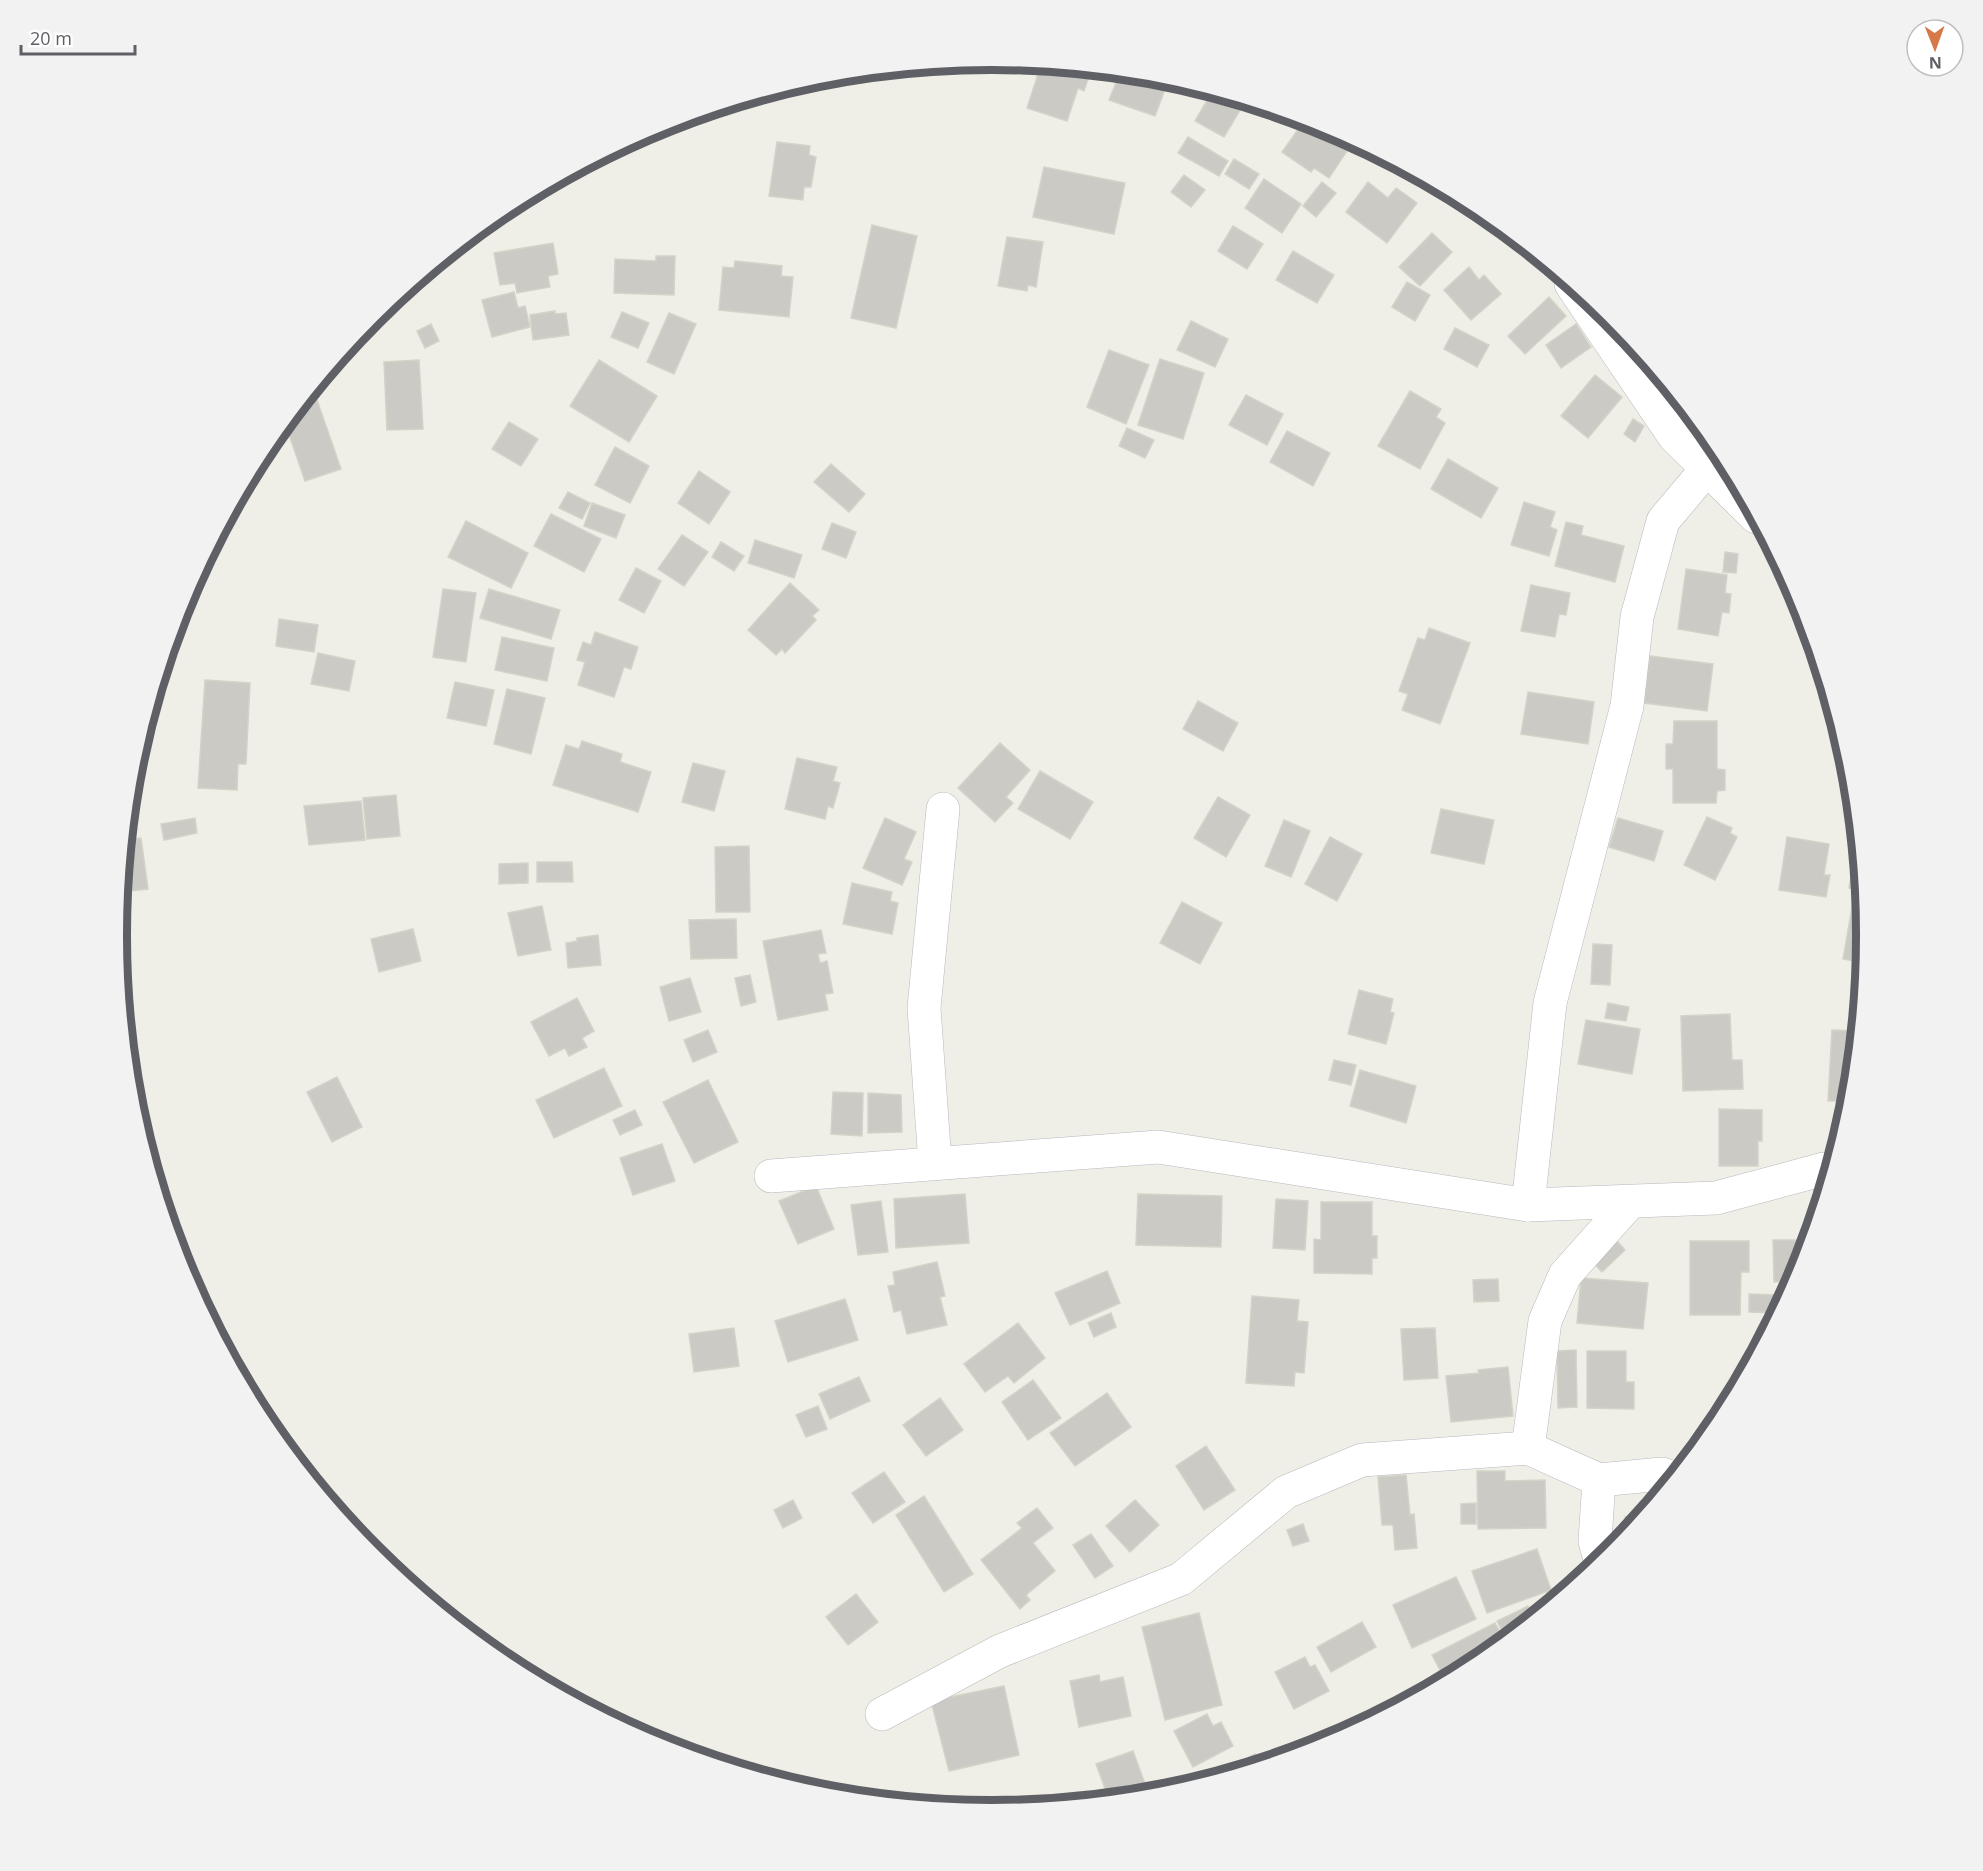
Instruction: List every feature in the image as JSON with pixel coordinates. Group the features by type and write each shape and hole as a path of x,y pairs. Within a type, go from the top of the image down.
{"street":[{"path":"1528,1204 1550,1003 1627,706 1637,617 1663,521 1714,460 1674,436 1589,311"},
{"path":"935,1163 924,1008 943,808"},
{"path":"771,1176 1158,1147 1528,1204 1716,1198 1824,1169"},
{"path":"1528,1448 1545,1321 1565,1275 1629,1202"},
{"path":"882,1714 1000,1651 1181,1580 1286,1492 1362,1460 1528,1448 1599,1480 1662,1474 1667,1476"},
{"path":"1598,1552 1595,1541 1599,1480"}],"building":[{"path":"1039,72 1089,76 1084,91 1078,88 1067,121 1027,108"},
{"path":"1117,80 1165,88 1155,116 1109,100"},
{"path":"1208,98 1242,108 1224,137 1195,121"},
{"path":"1300,127 1337,143 1347,151 1329,178 1314,168 1311,172 1282,152"},
{"path":"1188,137 1228,161 1219,176 1178,153"},
{"path":"777,142 810,146 809,155 816,157 811,187 804,187 803,200 769,196"},
{"path":"1234,159 1259,174 1249,189 1225,174"},
{"path":"1044,167 1125,183 1114,234 1033,217"},
{"path":"1184,175 1205,190 1191,207 1171,192"},
{"path":"1264,179 1301,204 1282,233 1245,208"},
{"path":"1322,182 1336,193 1316,217 1303,206"},
{"path":"1368,182 1388,198 1396,188 1417,203 1387,243 1346,212"},
{"path":"872,225 917,236 896,328 851,318"},
{"path":"1233,226 1263,244 1247,269 1218,251"},
{"path":"1432,233 1452,252 1420,286 1399,267"},
{"path":"1007,237 1043,242 1036,287 1028,285 1027,291 998,286"},
{"path":"553,243 558,274 548,276 550,287 517,293 515,283 500,285 494,253"},
{"path":"1293,251 1334,275 1317,303 1276,280"},
{"path":"656,256 675,256 674,295 614,293 615,259 656,261"},
{"path":"735,261 782,266 781,276 793,277 789,317 719,310 723,267 734,268"},
{"path":"1469,267 1479,280 1484,275 1501,294 1471,320 1444,290"},
{"path":"1407,282 1430,295 1415,321 1392,307"},
{"path":"514,292 518,308 525,306 530,327 492,337 482,300"},
{"path":"1549,297 1566,316 1525,354 1508,336"},
{"path":"555,311 555,314 566,313 569,335 533,340 530,315"},
{"path":"622,312 649,323 638,348 611,337"},
{"path":"669,313 696,324 674,374 647,362"},
{"path":"1191,321 1228,339 1215,367 1177,350"},
{"path":"431,324 439,341 425,348 417,331"},
{"path":"1576,324 1591,347 1561,368 1546,345"},
{"path":"1455,328 1489,345 1477,367 1444,349"},
{"path":"1109,350 1149,365 1126,424 1087,407"},
{"path":"1160,359 1204,373 1183,439 1138,425"},
{"path":"419,360 423,429 387,430 384,362"},
{"path":"599,360 657,396 629,442 570,406"},
{"path":"1595,375 1622,397 1588,438 1561,416"},
{"path":"1410,391 1441,409 1436,417 1445,423 1420,469 1378,446"},
{"path":"1246,395 1283,414 1267,445 1229,425"},
{"path":"314,398 341,469 305,481 288,432"},
{"path":"1633,419 1644,426 1635,442 1624,434"},
{"path":"509,422 538,439 521,466 492,449"},
{"path":"1127,428 1154,440 1145,458 1119,446"},
{"path":"1287,431 1330,453 1313,486 1270,462"},
{"path":"615,447 649,466 630,503 595,485"},
{"path":"1448,459 1498,488 1481,518 1431,489"},
{"path":"831,464 865,494 849,512 814,482"},
{"path":"699,471 730,492 709,524 678,503"},
{"path":"568,492 590,503 582,519 559,508"},
{"path":"1524,502 1555,512 1550,527 1557,530 1549,556 1511,545"},
{"path":"592,503 625,515 616,538 584,526"},
{"path":"551,514 601,539 584,572 534,546"},
{"path":"466,521 528,553 511,588 448,557"},
{"path":"1566,522 1583,526 1581,535 1624,546 1615,582 1555,566"},
{"path":"832,523 856,532 846,558 822,549"},
{"path":"682,535 708,552 684,586 658,569"},
{"path":"755,540 802,555 794,578 748,563"},
{"path":"721,542 744,556 734,571 712,557"},
{"path":"1725,552 1738,554 1736,573 1723,572"},
{"path":"636,568 661,581 644,613 619,600"},
{"path":"1686,569 1727,575 1725,593 1731,594 1729,613 1722,612 1718,636 1678,629"},
{"path":"790,583 819,610 812,616 816,620 785,653 782,649 776,655 748,630"},
{"path":"1531,585 1570,593 1566,615 1559,614 1555,637 1521,631"},
{"path":"443,589 476,593 466,662 433,657"},
{"path":"489,589 560,610 551,639 480,618"},
{"path":"279,619 318,625 314,652 276,646"},
{"path":"1429,628 1470,643 1440,724 1402,710 1408,694 1399,691 1418,638 1425,640"},
{"path":"595,632 638,647 631,669 624,667 614,697 578,685 585,662 577,660 583,642 591,645"},
{"path":"502,637 554,648 547,681 495,670"},
{"path":"318,653 355,661 349,691 311,684"},
{"path":"1650,656 1713,664 1707,711 1644,703"},
{"path":"205,680 250,683 246,764 238,764 237,790 198,788"},
{"path":"455,682 494,690 486,726 447,718"},
{"path":"507,689 545,698 531,754 494,744"},
{"path":"1528,692 1594,702 1588,744 1521,734"},
{"path":"1198,701 1238,723 1223,751 1183,729"},
{"path":"1674,721 1717,721 1717,769 1725,770 1725,790 1717,791 1716,803 1673,803 1673,769 1666,769 1666,744 1673,744"},
{"path":"582,741 622,754 620,762 651,772 638,812 553,785 566,745 579,749"},
{"path":"1000,743 1030,770 1006,797 1013,803 995,822 958,788"},
{"path":"797,758 837,767 833,781 840,783 833,808 828,806 825,819 785,809"},
{"path":"693,763 725,771 714,811 682,802"},
{"path":"1040,771 1093,802 1070,839 1018,809"},
{"path":"396,795 400,836 367,839 363,798"},
{"path":"1218,797 1250,815 1226,857 1194,838"},
{"path":"361,801 365,840 309,845 304,806"},
{"path":"1441,809 1494,820 1484,864 1431,853"},
{"path":"1707,817 1732,828 1730,833 1737,837 1715,880 1684,865"},
{"path":"195,818 197,833 164,840 161,824"},
{"path":"885,818 916,832 904,859 912,862 902,885 863,868"},
{"path":"1618,818 1663,831 1654,861 1609,847"},
{"path":"1284,820 1310,831 1291,877 1265,866"},
{"path":"1330,837 1362,854 1337,901 1305,884"},
{"path":"1787,837 1829,844 1824,875 1830,875 1826,897 1779,890"},
{"path":"141,838 148,889 128,891 128,879 132,839"},
{"path":"749,846 750,912 716,912 715,847"},
{"path":"537,862 572,862 573,882 537,882"},
{"path":"528,863 528,883 499,884 499,864"},
{"path":"1853,864 1855,889 1849,888"},
{"path":"852,883 892,892 890,901 898,903 892,934 843,924"},
{"path":"1854,896 1856,961 1843,959"},
{"path":"1182,902 1222,923 1200,964 1160,943"},
{"path":"542,906 551,950 518,956 508,913"},
{"path":"736,919 737,958 691,959 689,920"},
{"path":"413,929 421,961 379,972 371,939"},
{"path":"821,930 826,953 818,954 820,963 827,961 833,993 825,994 828,1010 778,1020 763,941"},
{"path":"598,935 601,965 568,968 566,943 577,941 577,938"},
{"path":"1593,944 1612,945 1610,985 1591,984"},
{"path":"750,975 756,1002 741,1006 735,978"},
{"path":"690,978 701,1012 669,1021 660,987"},
{"path":"1359,990 1393,999 1390,1012 1394,1013 1386,1044 1348,1034"},
{"path":"577,998 594,1031 582,1038 587,1047 569,1056 565,1048 549,1056 531,1022"},
{"path":"1608,1003 1629,1007 1626,1021 1605,1018"},
{"path":"1730,1014 1732,1060 1742,1060 1743,1089 1683,1091 1681,1016"},
{"path":"1586,1020 1640,1029 1632,1074 1578,1064"},
{"path":"708,1030 717,1052 693,1062 684,1040"},
{"path":"1832,1030 1851,1031 1840,1101 1828,1101"},
{"path":"1334,1060 1356,1065 1351,1085 1329,1080"},
{"path":"604,1068 622,1106 554,1138 536,1100"},
{"path":"1360,1070 1416,1086 1406,1123 1350,1106"},
{"path":"337,1077 362,1127 332,1142 307,1092"},
{"path":"708,1080 738,1142 694,1163 663,1102"},
{"path":"833,1092 863,1093 862,1136 831,1134"},
{"path":"868,1093 901,1095 902,1132 868,1133"},
{"path":"1719,1109 1762,1110 1762,1141 1758,1141 1758,1166 1719,1166"},
{"path":"635,1110 642,1125 620,1135 613,1120"},
{"path":"662,1144 675,1181 633,1195 620,1158"},
{"path":"816,1186 834,1229 798,1244 779,1201"},
{"path":"965,1194 969,1243 896,1248 894,1199"},
{"path":"1138,1194 1222,1196 1221,1247 1136,1245"},
{"path":"1276,1199 1308,1201 1305,1250 1273,1248"},
{"path":"881,1201 888,1252 858,1255 851,1205"},
{"path":"1321,1202 1372,1202 1372,1236 1377,1236 1377,1258 1372,1258 1372,1274 1314,1273 1314,1239 1321,1240"},
{"path":"1615,1239 1625,1250 1602,1272 1592,1261"},
{"path":"1773,1240 1801,1240 1784,1282 1774,1282"},
{"path":"1690,1241 1749,1241 1749,1272 1741,1272 1740,1315 1690,1315"},
{"path":"937,1262 945,1296 940,1297 947,1325 907,1334 901,1310 894,1312 888,1286 895,1285 893,1272"},
{"path":"1107,1271 1120,1303 1070,1325 1055,1293"},
{"path":"1581,1278 1648,1283 1643,1329 1577,1323"},
{"path":"1498,1279 1499,1301 1474,1302 1473,1280"},
{"path":"1749,1294 1778,1295 1769,1313 1749,1312"},
{"path":"1252,1296 1299,1300 1297,1321 1308,1322 1304,1373 1295,1372 1294,1386 1246,1383"},
{"path":"845,1299 858,1340 788,1362 775,1321"},
{"path":"1111,1313 1116,1327 1094,1337 1088,1323"},
{"path":"1018,1323 1045,1358 1014,1383 1008,1376 985,1392 964,1364"},
{"path":"734,1328 739,1366 694,1372 689,1334"},
{"path":"1435,1328 1438,1378 1404,1380 1401,1329"},
{"path":"1576,1350 1577,1407 1558,1408 1557,1351"},
{"path":"1587,1351 1626,1351 1626,1382 1634,1382 1634,1409 1587,1408"},
{"path":"1508,1367 1513,1416 1451,1422 1446,1376"},
{"path":"859,1377 870,1401 830,1419 819,1394"},
{"path":"1033,1380 1061,1418 1028,1440 1002,1402"},
{"path":"1107,1393 1131,1427 1075,1466 1050,1433"},
{"path":"940,1398 963,1430 926,1456 903,1425"},
{"path":"818,1406 827,1429 806,1437 796,1415"},
{"path":"1206,1446 1235,1490 1204,1510 1176,1466"},
{"path":"1477,1471 1505,1471 1505,1481 1545,1480 1546,1528 1478,1529"},
{"path":"884,1472 905,1502 873,1523 852,1493"},
{"path":"1406,1475 1410,1515 1414,1514 1417,1548 1395,1550 1393,1525 1382,1525 1378,1477"},
{"path":"924,1496 973,1574 944,1592 896,1515"},
{"path":"793,1500 802,1518 783,1528 774,1510"},
{"path":"1135,1500 1159,1525 1130,1552 1106,1526"},
{"path":"1476,1503 1476,1524 1461,1524 1461,1504"},
{"path":"1037,1508 1053,1528 1033,1543 1055,1571 1026,1595 1030,1600 1020,1609 981,1560 1022,1528 1017,1523"},
{"path":"1634,1514 1626,1522 1625,1517"},
{"path":"1303,1524 1309,1541 1293,1546 1287,1530"},
{"path":"1091,1534 1113,1566 1095,1578 1073,1545"},
{"path":"1537,1549 1551,1590 1487,1613 1472,1571"},
{"path":"1456,1577 1476,1619 1412,1648 1393,1605"},
{"path":"856,1594 878,1622 848,1645 826,1617"},
{"path":"1528,1606 1531,1611 1503,1633 1497,1621"},
{"path":"1199,1613 1222,1705 1165,1720 1142,1627"},
{"path":"1362,1622 1376,1647 1331,1672 1317,1647"},
{"path":"1495,1623 1501,1634 1442,1674 1432,1655"},
{"path":"1305,1657 1310,1667 1315,1665 1329,1691 1294,1709 1275,1672"},
{"path":"1099,1675 1100,1682 1123,1677 1131,1716 1079,1727 1070,1681"},
{"path":"1004,1686 1019,1755 949,1771 931,1701"},
{"path":"1207,1714 1213,1726 1221,1722 1233,1746 1193,1767 1174,1731"},
{"path":"1133,1751 1146,1786 1107,1793 1096,1764"},
{"path":"1255,1754 1258,1759 1235,1765"}]}
